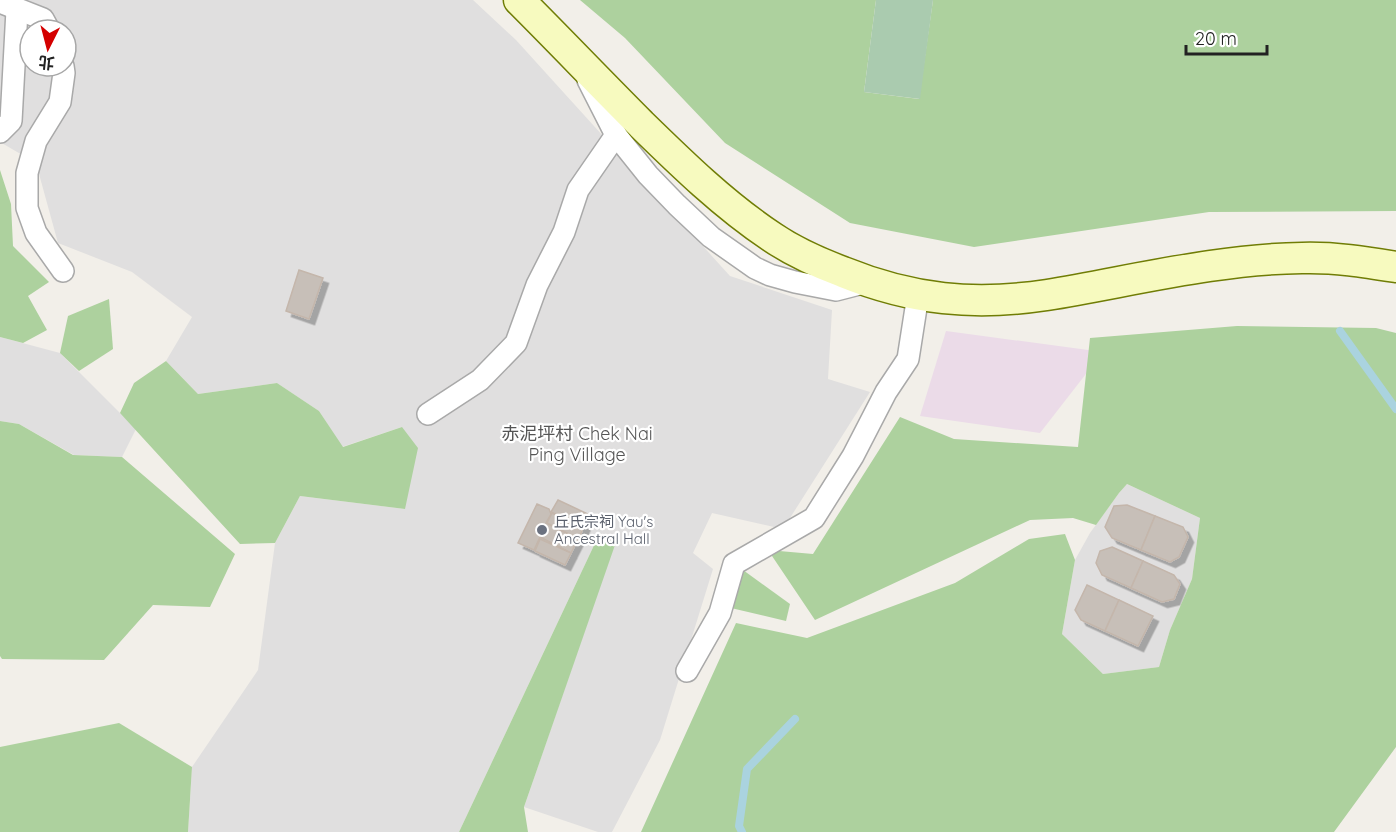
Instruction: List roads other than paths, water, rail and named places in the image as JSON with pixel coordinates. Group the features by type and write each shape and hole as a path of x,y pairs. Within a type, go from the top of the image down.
{"main road":[{"path":"519,0 690,171 744,216 774,238 817,262 889,289 955,300 973,300 1044,295 1254,260 1304,258 1351,260 1396,267"}],"street":[{"path":"0,132 11,121 9,6 40,18"},
{"path":"581,64 616,135 648,175 711,237 755,268 795,282 836,290 867,282"},
{"path":"63,78 60,102 36,141 27,173 27,208 36,233 63,270"},
{"path":"428,414 480,380 516,344 537,285 564,232 578,189 616,135"},
{"path":"687,671 720,613 734,564 814,518 847,465 886,392 908,359 918,295"}],"waterway":[{"path":"1340,331 1396,409"},
{"path":"742,832 739,826 747,769 795,719"}],"place":[{"name":"丘氏宗祠 Yau's Ancestral Hall","path":"542,530"}],"district":[{"name":"赤泥坪村 Chek Nai Ping Village","path":"577,443"}]}
